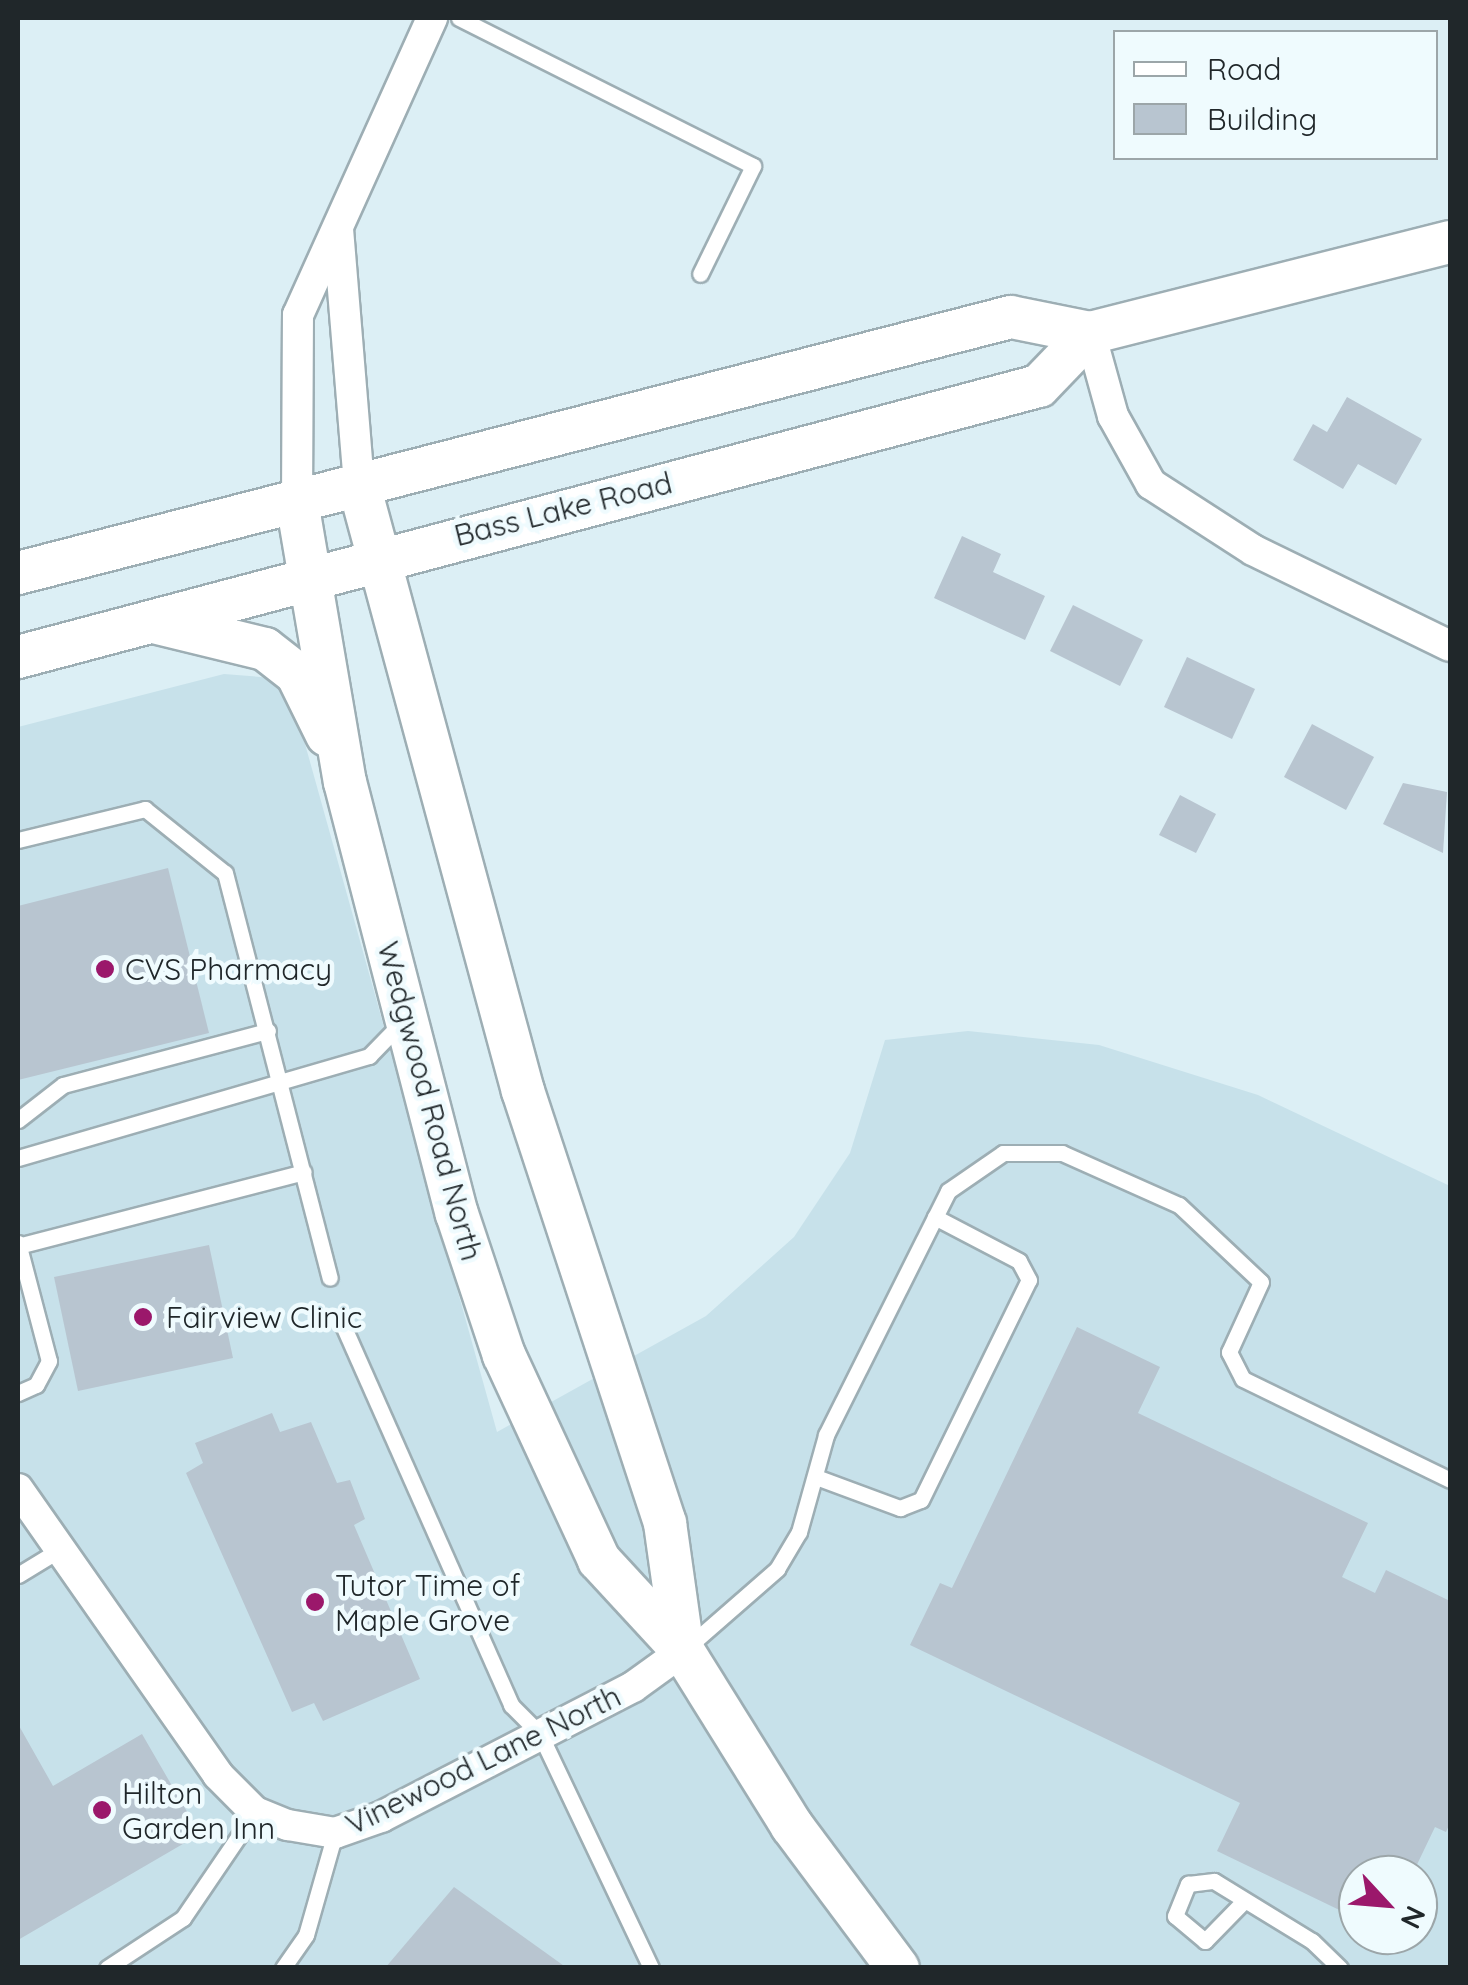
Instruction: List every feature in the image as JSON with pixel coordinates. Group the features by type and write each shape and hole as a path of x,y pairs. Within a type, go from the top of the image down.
{"main road":[{"path":"18,573 1011,317 1090,333 1450,242"},
{"name":"Bass Lake Road","path":"18,657 310,572 1038,386 1090,333"},
{"name":"Wedgwood Road North","path":"358,485 522,1091 665,1524 683,1650"},
{"name":"Wedgwood Road North","path":"297,502 345,782 457,1214 556,1476 599,1560 683,1650 792,1826 898,1968"},
{"path":"141,620 227,635 282,660 312,699 345,782"}],"street":[{"path":"297,502 296,329 312,270 338,229 432,18"},
{"path":"338,229 358,485"},
{"path":"1090,333 1113,416 1151,484 1252,550 1450,646"},
{"path":"18,1490 218,1774 255,1812"},
{"name":"Vinewood Lane North","path":"255,1812 335,1833 540,1734 683,1650"}],"lane":[{"path":"458,18 753,166 700,274"},
{"path":"18,840 144,808 225,873 330,1278"},
{"path":"18,1158 369,1056 406,1018"},
{"path":"18,1120 63,1086 268,1032"},
{"path":"683,1650 778,1569 816,1477 826,1435 948,1191 1002,1153 1062,1152 1179,1205 1261,1282 1230,1352 1243,1378 1450,1480"},
{"path":"18,1394 36,1384 49,1361 18,1244 304,1172"},
{"path":"816,1477 900,1508 921,1500 1029,1280 1019,1261 935,1217"},
{"path":"342,1323 511,1705 540,1734 651,1968"},
{"path":"18,1575 59,1550"},
{"path":"107,1968 184,1918 255,1812"},
{"path":"282,1968 311,1920 335,1833"},
{"path":"1244,1901 1205,1941 1175,1916 1188,1884 1214,1881 1244,1901 1340,1968"}],"shaded area":[{"path":"224,674 273,678 295,708 497,1432 706,1316 794,1237 850,1153 885,1040 968,1031 1099,1045 1258,1095 1450,1186 1450,1967 18,1968 18,727"}],"building":[{"path":"1347,397 1422,439 1396,485 1358,464 1343,489 1293,460 1313,424 1327,432"},
{"path":"962,536 1001,554 993,572 1045,596 1025,640 934,598"},
{"path":"1073,605 1143,640 1120,686 1050,651"},
{"path":"1187,657 1255,689 1232,739 1164,707"},
{"path":"1312,724 1374,757 1346,810 1284,777"},
{"path":"1403,783 1447,792 1443,853 1383,824"},
{"path":"1180,795 1216,814 1196,853 1159,835"},
{"name":"CVS Pharmacy","path":"168,868 209,1033 18,1080 18,906"},
{"name":"Fairview Clinic","path":"209,1245 233,1358 78,1391 54,1277"},
{"path":"1077,1327 1160,1367 1138,1413 1368,1523 1342,1577 1375,1593 1386,1570 1450,1601 1450,1823 1446,1832 1435,1827 1422,1855 1338,1855 1338,1909 1217,1851 1240,1803 910,1645 940,1583 952,1588"},
{"name":"Tutor Time of Maple Grove","path":"272,1413 280,1432 311,1422 337,1483 350,1480 365,1519 354,1525 420,1679 323,1721 314,1703 292,1712 186,1473 203,1463 195,1443"},
{"name":"Hilton Garden Inn","path":"18,1724 53,1786 142,1734 200,1834 18,1940"},
{"path":"454,1887 567,1968 385,1968"}],"place":[{"name":"CVS Pharmacy","path":"105,969"},
{"name":"Fairview Clinic","path":"143,1317"},
{"name":"Tutor Time of Maple Grove","path":"315,1602"},
{"name":"Hilton Garden Inn","path":"102,1810"}]}
